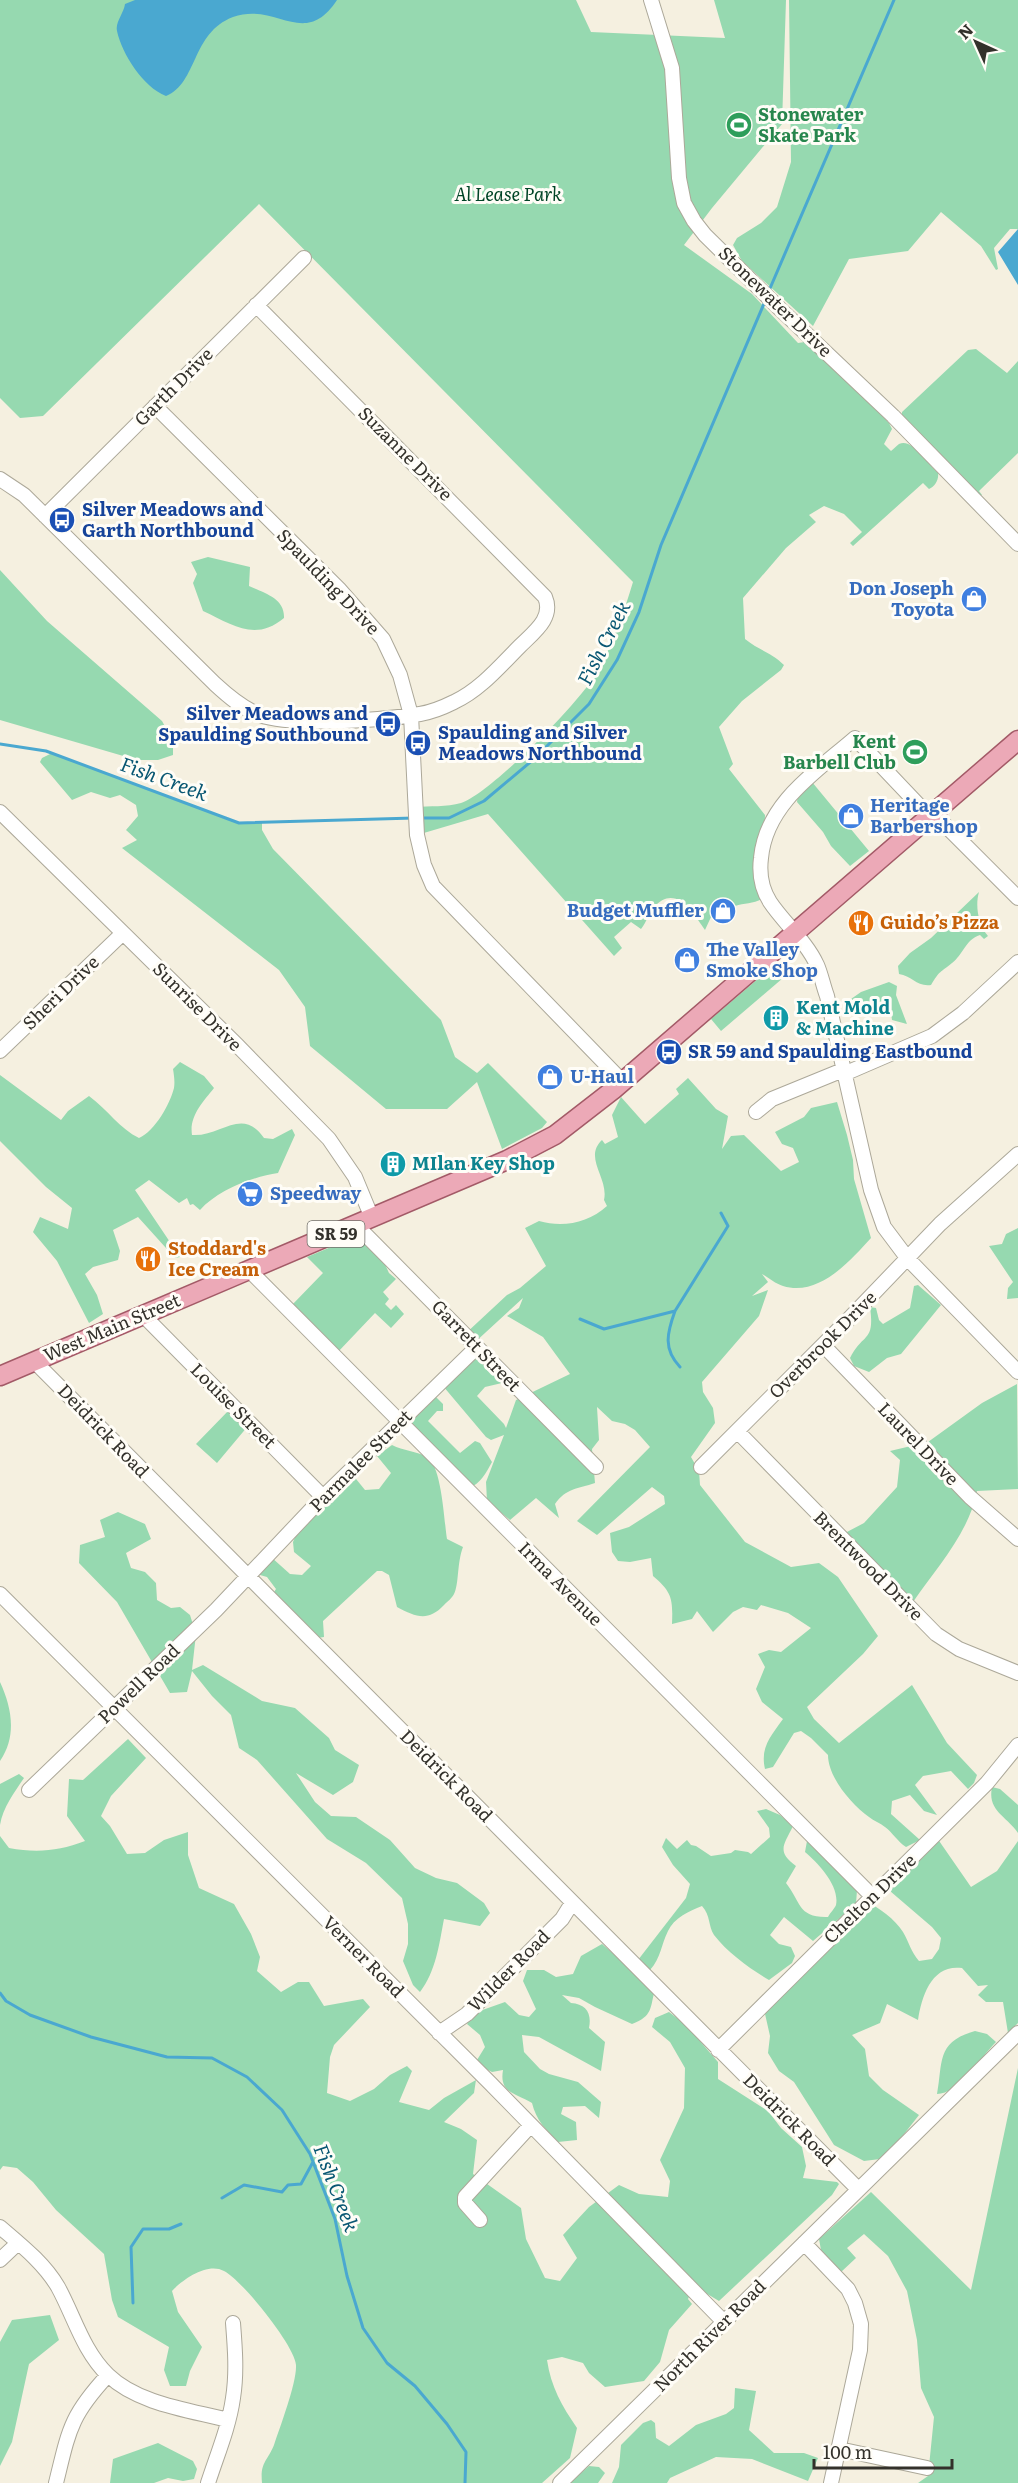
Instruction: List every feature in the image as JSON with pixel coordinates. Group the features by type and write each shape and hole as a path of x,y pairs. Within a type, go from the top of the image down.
{"main road":[{"name":"West Main Street","path":"34,1361 539,1145 569,1126 622,1082 1018,740"},
{"name":"SR 59","path":"0,1376 34,1361"}],"street":[{"name":"Stonewater Drive","path":"651,0 672,68 679,178 684,202 705,235 893,416 1018,544"},
{"name":"Garth Drive","path":"45,516 304,258"},
{"name":"Suzanne Drive","path":"256,305 545,597 548,607 543,623 474,690 443,707 411,715"},
{"name":"Spaulding Drive","path":"155,406 371,622 383,639 400,675 411,715 417,835 428,876 438,891 622,1082"},
{"path":"0,479 18,490 226,695 249,710 259,715 285,721 411,715"},
{"path":"1018,898 855,738 787,798 775,813 767,830 760,866 763,887 772,904 817,965 877,1211 888,1234 908,1259 1018,1372"},
{"name":"Sunrise Drive","path":"0,812 329,1139 356,1177 364,1221"},
{"name":"Sheri Drive","path":"0,1051 123,933"},
{"path":"756,1112 775,1098 897,1053 936,1034 963,1013 1018,962"},
{"name":"Overbrook Drive","path":"701,1467 824,1345 940,1224 1018,1154"},
{"name":"Garrett Street","path":"364,1221 476,1348 596,1467"},
{"name":"Irma Avenue","path":"249,1270 872,1896"},
{"name":"Louise Street","path":"143,1316 323,1497"},
{"name":"Laurel Drive","path":"824,1345 970,1497 1018,1539"},
{"name":"Parmalee Street","path":"248,1576 323,1497 476,1348"},
{"name":"Deidrick Road","path":"34,1361 858,2189"},
{"name":"Brentwood Drive","path":"737,1431 936,1634 959,1649 1018,1673"},
{"name":"Powell Road","path":"29,1790 248,1576"},
{"name":"Verner Road","path":"0,1594 531,2125 724,2322"},
{"name":"Chelton Drive","path":"718,2050 987,1783 1018,1745"},
{"name":"Wilder Road","path":"439,2033 467,2014 562,1918 572,1903"},
{"name":"North River Road","path":"560,2483 1018,2033"},
{"path":"480,2220 465,2203 465,2197 531,2125"},
{"path":"0,2227 38,2261 57,2285 90,2352 108,2375 145,2398 228,2420"},
{"path":"0,2260 18,2242"},
{"path":"804,2243 848,2289 855,2302 861,2324 860,2350 831,2483"},
{"path":"208,2483 233,2398 235,2374 233,2323"},
{"path":"56,2483 70,2427 82,2406 108,2375"},
{"path":"839,2448 927,2468"}],"green space":[{"name":"Al Lease Park","path":"0,0 576,0 591,32 725,38 714,0 786,0 782,124 684,245 752,294 798,343 805,342 822,355 889,423 892,429 884,444 891,451 899,444 909,444 920,453 938,473 938,476 933,486 929,489 923,483 853,546 850,543 862,532 844,514 824,506 809,515 816,522 786,548 743,598 745,639 784,665 781,670 742,701 719,727 733,764 729,769 765,815 762,899 735,906 722,901 721,905 717,904 705,930 683,903 669,898 661,901 651,910 641,929 631,922 614,937 622,948 614,956 488,814 417,835 415,807 456,804 475,796 535,744 589,685 618,627 633,582 259,204 43,416 20,418 0,398"},
{"path":"789,0 1018,0 1018,229 1010,229 994,248 998,269 996,270 981,246 941,212 908,251 849,259 813,326 742,261 733,245 737,238 761,223 777,207 791,162"},
{"path":"976,349 1007,373 1018,361 1018,453 979,491 982,495 978,498 902,420 902,412 968,350"},
{"path":"208,557 250,567 249,586 277,601 284,618 263,629 254,630 234,626 203,611 193,583 197,574 191,562"},
{"path":"0,570 47,621 162,721 173,741 173,755 158,760 137,760 0,720"},
{"path":"52,753 239,823 262,823 262,830 273,849 441,1020 455,1057 477,1073 488,1063 547,1122 542,1128 502,1149 477,1082 447,1109 386,1109 310,1046 305,1007 279,970 122,848 137,840 126,830 138,816 136,805 120,795 110,798 91,792 72,800 40,762 42,758"},
{"path":"812,782 869,851 850,866 831,846 823,832 797,802 798,794"},
{"path":"979,892 978,915 988,936 984,939 980,935 971,940 956,960 938,974 931,985 922,984 899,974 898,966 910,953 931,938"},
{"path":"773,966 783,978 721,1031 711,1019"},
{"path":"889,982 897,986 896,995 907,1024 892,1020 890,1005 860,1009 853,1006 851,999 861,992"},
{"path":"180,1062 204,1076 214,1088 195,1115 192,1135 212,1132 231,1125 248,1124 264,1138 273,1139 292,1129 295,1135 278,1173 236,1186 216,1196 200,1210 193,1204 190,1205 187,1198 179,1203 149,1180 135,1190 180,1257 175,1258 138,1217 113,1230 120,1251 118,1260 93,1267 85,1274 97,1295 103,1314 89,1323 57,1261 33,1232 40,1217 68,1229 72,1208 46,1187 0,1141 0,1075 61,1120 68,1111 89,1096 126,1130 139,1138 156,1123 169,1102 174,1088 173,1069"},
{"path":"688,1078 716,1109 728,1116 722,1149 731,1136 744,1135 781,1171 799,1162 793,1148 782,1144 775,1132 804,1117 811,1108 837,1102 847,1135 853,1160 854,1179 871,1238 833,1275 809,1286 796,1288 783,1286 762,1274 768,1282 752,1296 768,1290 759,1316 702,1382 703,1392 713,1408 715,1423 691,1457 699,1471 700,1485 745,1542 791,1567 819,1563 838,1577 878,1636 863,1654 807,1707 814,1719 839,1743 912,1685 947,1743 977,1775 974,1783 968,1789 951,1771 923,1776 915,1785 937,1815 924,1811 910,1795 892,1801 891,1814 920,1840 906,1847 888,1829 862,1812 848,1797 836,1781 828,1755 801,1731 794,1733 773,1767 765,1769 765,1748 783,1719 762,1702 756,1689 765,1667 758,1654 769,1650 781,1652 811,1628 788,1613 761,1605 757,1610 743,1607 733,1612 713,1632 697,1611 692,1619 672,1624 670,1597 653,1576 651,1558 630,1562 618,1561 612,1552 610,1533 629,1527 665,1504 664,1496 652,1487 597,1535 577,1521 650,1447 635,1430 625,1424 612,1421 597,1407 599,1440 592,1449 595,1483 573,1490 559,1499 555,1504 559,1518 536,1498 510,1520 487,1501 486,1482 504,1435 491,1440 486,1437 443,1386 475,1353 500,1376 502,1383 485,1387 477,1396 506,1428 516,1400 570,1374 543,1337 507,1316 519,1308 523,1298 473,1344 464,1335 507,1295 520,1288 546,1266 525,1228 539,1221 566,1224 583,1220 607,1206 595,1154 602,1140 605,1144 618,1137 612,1115 621,1097 645,1124 679,1094 676,1089"},
{"path":"1018,1228 1018,1298 1007,1299 1008,1288 1013,1282 989,1246 1002,1244 1006,1234"},
{"path":"355,1237 382,1258 389,1273 396,1279 383,1292 389,1299 385,1304 391,1310 396,1305 404,1314 391,1328 375,1313 337,1353 291,1306 323,1273 307,1257"},
{"path":"918,1285 941,1305 901,1354 887,1358 869,1372 854,1366 850,1358 869,1332 870,1307 876,1308 879,1320 883,1324 910,1308 914,1286"},
{"path":"1017,1384 1018,1489 977,1491 960,1535 913,1602 845,1533 864,1523 897,1487 900,1460 890,1451 928,1442 982,1403"},
{"path":"431,1392 443,1404 443,1411 437,1411 428,1421 460,1453 475,1441 480,1443 492,1462 480,1480 469,1488 400,1423"},
{"path":"230,1409 248,1426 217,1463 196,1444"},
{"path":"392,1445 427,1457 436,1471 442,1495 447,1539 463,1547 456,1590 452,1597 433,1614 416,1615 397,1607 389,1575 377,1571 323,1621 324,1637 317,1638 272,1595 276,1589 267,1577 260,1575 260,1568 271,1557 290,1574 302,1575 311,1566 294,1552 293,1542 297,1533 352,1474 365,1490 379,1489 391,1473 377,1456"},
{"path":"118,1512 145,1524 151,1539 126,1553 131,1568 145,1572 156,1583 157,1600 171,1608 180,1607 190,1615 196,1634 192,1670 203,1665 262,1701 295,1708 329,1738 335,1750 359,1765 353,1782 333,1795 296,1773 315,1802 331,1816 356,1817 390,1840 415,1868 436,1878 457,1883 484,1903 490,1913 480,1926 444,1919 433,1967 420,1992 413,1985 403,1961 408,1944 408,1924 402,1898 366,1863 327,1839 257,1760 239,1748 231,1715 192,1671 187,1692 170,1693 117,1602 79,1563 80,1545 105,1537 100,1520"},
{"path":"0,1682 10,1712 11,1732 0,1761"},
{"path":"128,1739 146,1758 111,1796 101,1816 127,1854 145,1853 164,1840 188,1832 188,1855 199,1888 234,1904 251,1934 260,1957 257,1971 281,1992 298,1982 309,1982 324,2006 363,1999 370,2007 334,2045 330,2057 327,2093 350,2101 374,2089 390,2075 407,2066 412,2071 399,2102 429,2110 444,2098 476,2080 474,2093 444,2122 461,2129 477,2140 473,2174 521,2208 526,2239 545,2278 560,2281 577,2258 563,2235 589,2207 619,2185 639,2194 668,2197 670,2181 660,2160 684,2108 685,2068 670,2042 652,2027 655,2018 669,2012 686,2025 718,2062 718,2079 768,2111 781,2128 802,2147 806,2166 803,2178 839,2184 832,2195 719,2301 694,2286 688,2299 692,2304 669,2330 660,2362 644,2381 605,2387 589,2373 583,2363 562,2357 547,2360 558,2396 577,2428 570,2458 542,2483 262,2483 263,2466 274,2445 296,2373 296,2365 287,2344 266,2314 243,2287 224,2271 203,2270 183,2282 172,2291 178,2312 202,2347 190,2371 186,2386 170,2386 164,2370 169,2347 118,2317 112,2300 104,2254 56,2210 33,2182 17,2168 3,2166 0,2170 0,1836 9,1848 29,1850 57,1849 85,1841 67,1816 69,1779 83,1780"},
{"path":"19,1774 24,1778 6,1806 0,1825 0,1784"},
{"path":"992,1787 1000,1789 1018,1805 1018,1833 995,1808 991,1795"},
{"path":"766,1809 780,1815 793,1826 785,1843 784,1852 796,1866 786,1883 805,1912 818,1917 828,1917 836,1905 835,1890 831,1883 822,1869 805,1852 807,1841 857,1890 856,1904 813,1941 784,1917 770,1935 779,1944 791,1947 795,1956 792,1963 769,1980 739,1960 720,1942 712,1932 707,1913 702,1906 674,1922 650,1970 642,1966 638,1960 686,1898 690,1884 673,1865 662,1847 666,1838 677,1849 687,1840 691,1845 711,1856 731,1853 735,1850 751,1854 770,1837 769,1828 757,1811"},
{"path":"935,1835 971,1887 997,1871 1018,1841 1018,2023 1008,2033 1003,2002 986,2002 978,1995 988,1985 978,1986 962,1968 952,1968 943,1971 930,1983 922,2001 918,2020 887,2004 880,2023 852,2035 865,2049 869,2076 883,2090 919,2115 880,2159 864,2161 834,2145 794,2082 779,2071 768,2053 770,2036 763,2005 866,1901 896,1923 919,1961 932,1959 939,1949 941,1938 932,1927 883,1885"},
{"path":"602,1944 655,1989 647,2014 632,2024 579,1998 562,1995 571,2003 581,2005 587,2010 590,2018 589,2028 605,2042 601,2071 539,2037 522,2035 524,2052 540,2069 549,2074 578,2082 601,2102 599,2118 585,2106 563,2107 561,2114 576,2122 577,2140 558,2142 539,2120 532,2103 506,2088 502,2078 503,2070 492,2072 478,2065 477,2060 485,2047 480,2035 467,2024 474,2013 505,2002 519,2015 529,2017 536,2009 523,1981 527,1970 544,1970 556,1977 573,1974 581,1956"},
{"path":"975,2031 987,2034 996,2042 961,2082 937,2094 941,2063 947,2047 953,2041"},
{"path":"1018,2068 1018,2483 918,2483 928,2476 934,2417 921,2388 917,2340 907,2291 888,2256 864,2234 847,2248 856,2258 841,2272 821,2250 819,2239 871,2192 971,2290"},
{"path":"50,2315 59,2340 29,2364 12,2442 0,2466 0,2342 12,2320"},
{"path":"735,2388 756,2391 749,2430 774,2453 804,2453 818,2458 808,2481 752,2459 716,2457 670,2478 667,2483 612,2483 619,2467 621,2445 643,2423 651,2420 655,2423 656,2438 669,2446 696,2425 726,2414 734,2408"},
{"path":"158,2443 193,2461 197,2469 194,2479 183,2481 168,2478 154,2483 110,2483 113,2459"},
{"path":"589,2466 599,2467 605,2473 598,2483 570,2483"}],"water":[{"path":"135,0 337,0 325,14 313,22 301,23 249,14 233,17 219,24 209,34 184,80 176,90 166,96 157,92 135,69 124,50 117,31 118,21 125,4"},
{"path":"1018,229 1018,285 998,252"}],"waterway":[{"name":"Fish Creek","path":"768,293 894,0"},
{"name":"Fish Creek","path":"420,818 449,818 484,801 534,759 589,704 617,660 639,612 661,545 766,299"},
{"name":"Fish Creek","path":"0,744 46,751 239,823 414,818"},
{"path":"680,1367 669,1347 670,1326 675,1311 728,1226 721,1213"},
{"path":"580,1319 604,1329 675,1311"},
{"name":"Fish Creek","path":"0,1993 6,2001 30,2015 91,2037 167,2057 212,2058 247,2077 282,2110 310,2154 335,2219 347,2276 363,2328 387,2363 415,2386 447,2424 466,2452 465,2483"},
{"path":"222,2198 244,2185 282,2192 288,2185 301,2184 313,2162"},
{"path":"133,2303 131,2247 143,2229 169,2229 181,2224"}],"place":[{"name":"Stonewater Skate Park","path":"739,125"},
{"name":"Silver Meadows and Garth Northbound","path":"62,520"},
{"name":"Don Joseph Toyota","path":"974,599"},
{"name":"Silver Meadows and Spaulding Southbound","path":"388,724"},
{"name":"Spaulding and Silver Meadows Northbound","path":"418,743"},
{"name":"Kent Barbell Club","path":"915,752"},
{"name":"Heritage Barbershop","path":"851,816"},
{"name":"Budget Muffler","path":"723,911"},
{"name":"Guido’s Pizza","path":"861,923"},
{"name":"The Valley Smoke Shop","path":"687,960"},
{"name":"Kent Mold & Machine","path":"776,1018"},
{"name":"SR 59 and Spaulding Eastbound","path":"669,1052"},
{"name":"U-Haul","path":"550,1077"},
{"name":"MIlan Key Shop","path":"393,1164"},
{"name":"Speedway","path":"250,1194"},
{"name":"Stoddard's Ice Cream","path":"148,1259"}]}
